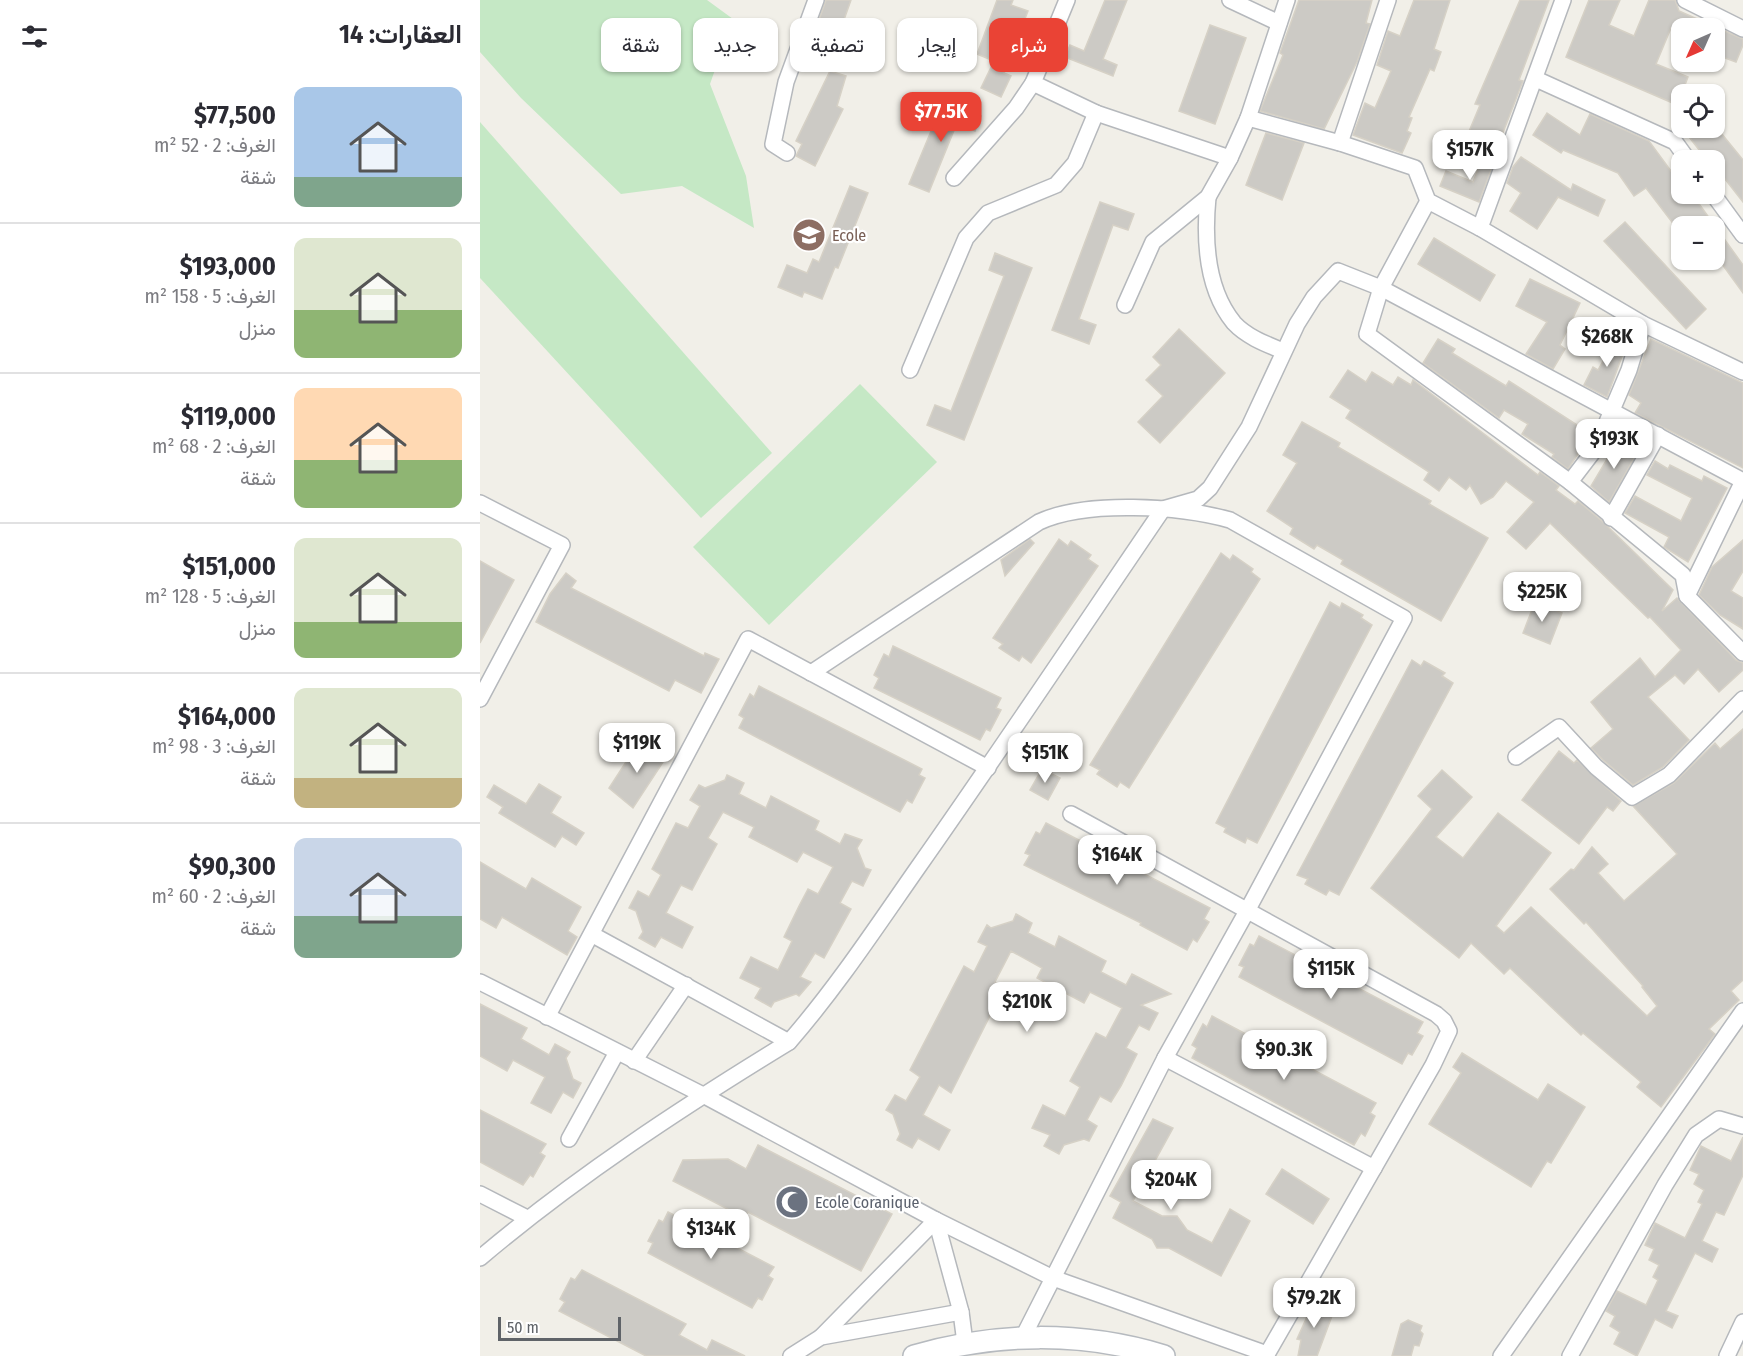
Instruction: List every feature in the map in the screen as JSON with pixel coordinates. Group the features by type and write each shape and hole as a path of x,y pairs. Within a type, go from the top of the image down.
{"street":[{"path":"787,153 772,144 786,82 816,0"},
{"path":"954,178 1016,108 1033,83 1067,0"},
{"path":"1230,0 1279,23"},
{"path":"1125,305 1153,242 1208,197 1230,158 1248,118 1287,0"},
{"path":"1340,143 1388,0"},
{"path":"1480,228 1563,0"},
{"path":"1685,0 1743,29"},
{"path":"1536,79 1675,142 1681,150"},
{"path":"1033,83 1096,113 1230,158"},
{"path":"910,370 966,238 988,213 1056,185 1075,163 1096,113"},
{"path":"1248,118 1340,143 1415,168 1428,201 1480,228 1643,324 1743,372"},
{"path":"1208,197 1205,233 1220,301 1235,323 1255,339 1283,351"},
{"path":"1428,201 1381,288 1367,334 1570,482 1683,575 1687,596 1743,653"},
{"path":"1720,204 1743,235"},
{"path":"480,1258 527,1218 703,1095 789,1042 832,990 988,768 1163,509 1198,499 1210,488 1249,427 1283,351 1314,297 1338,271 1381,288 1743,481 1687,596"},
{"path":"1570,482 1596,447 1629,370 1643,324"},
{"path":"1611,518 1658,435"},
{"path":"480,503 562,545 480,699"},
{"path":"811,673 1039,522 1065,512 1163,509 1203,512 1230,520 1404,618 1247,911 1165,1058 1023,1337"},
{"path":"547,1017 593,935 748,639 988,768"},
{"path":"1516,757 1559,728 1596,767 1632,797 1669,775 1743,699"},
{"path":"480,982 703,1095 936,1220 1053,1278 1267,1355 1445,1043 1449,1031 1444,1021 1071,814"},
{"path":"593,935 789,1042"},
{"path":"634,1061 686,985"},
{"path":"1501,1356 1743,1011"},
{"path":"569,1139 617,1052"},
{"path":"1165,1058 1374,1168"},
{"path":"1570,1356 1665,1185 1696,1135 1719,1119 1743,1126"},
{"path":"480,1194 527,1218"},
{"path":"936,1220 961,1312 965,1343"},
{"path":"790,1356 821,1337 936,1220"},
{"path":"821,1337 961,1312"},
{"path":"1727,1356 1743,1322"},
{"path":"914,1356 965,1343 1023,1337 1066,1337 1105,1341 1164,1356"}],"green space":[{"path":"480,0 707,0 732,18 693,18 693,72 714,72 710,84 746,176 754,228 682,186 621,194 521,98 480,52"},
{"path":"480,122 772,453 701,518 480,278"},
{"path":"860,384 937,462 769,625 693,547"}],"building":[{"path":"826,0 851,0 845,18 820,18"},
{"path":"997,0 1013,0 1011,5 1028,11 1025,18 990,18"},
{"path":"1105,0 1127,0 1103,59 1117,65 1113,76 1068,58 1070,45 1084,51"},
{"path":"1299,0 1372,0 1366,23 1370,24 1357,62 1324,129 1260,111 1283,55 1280,53"},
{"path":"1414,0 1450,0 1434,49 1441,52 1434,71 1430,69 1409,117 1412,118 1407,131 1411,133 1402,153 1353,135 1365,103 1375,108 1391,71 1377,65 1388,31 1400,36"},
{"path":"1520,0 1549,0 1519,80 1523,81 1495,153 1465,141 1480,105 1475,104"},
{"path":"1589,0 1620,0 1609,25 1634,36 1649,0 1675,0 1679,11 1695,18 1671,18 1671,28 1656,64 1688,77 1685,84 1671,84 1671,102 1566,57"},
{"path":"989,22 989,59 977,54"},
{"path":"1210,25 1246,38 1215,124 1179,111"},
{"path":"1725,31 1743,39 1736,62 1725,58"},
{"path":"989,71 1004,72 1011,76 1001,97 981,88"},
{"path":"830,72 846,76 837,106 843,109 815,166 796,156 802,144 796,141"},
{"path":"944,100 981,116 975,131 957,123 929,192 909,184"},
{"path":"1547,113 1580,135 1590,114 1649,141 1671,171 1671,204 1699,204 1708,216 1671,216 1671,221 1646,188 1634,196 1618,173 1563,150 1561,153 1533,135"},
{"path":"1266,133 1304,143 1282,200 1246,185"},
{"path":"1690,138 1725,138 1743,160 1743,202 1725,179 1725,150 1699,150"},
{"path":"1484,155 1495,159 1479,202 1440,186 1446,171 1473,182"},
{"path":"1521,157 1571,190 1573,184 1605,200 1598,216 1558,197 1537,229 1510,211 1521,193 1507,183 1513,167"},
{"path":"850,186 868,193 838,268 835,267 822,299 804,292 802,297 778,287 787,265 807,273 813,259 819,262"},
{"path":"1100,202 1134,214 1128,230 1113,225 1079,319 1096,325 1089,344 1052,330"},
{"path":"1625,222 1706,309 1686,329 1604,241"},
{"path":"1434,238 1495,275 1480,301 1418,264"},
{"path":"1725,240 1743,265 1743,293 1725,268"},
{"path":"995,253 1032,268 964,440 927,425 935,405 951,411 1004,276 989,270"},
{"path":"1530,279 1580,303 1560,345 1565,349 1553,369 1526,354 1547,322 1516,306"},
{"path":"1179,329 1225,373 1160,443 1138,422 1163,396 1146,380 1161,365 1153,357"},
{"path":"1618,334 1628,340 1607,397 1584,385 1593,367 1598,370"},
{"path":"1438,339 1455,349 1452,353 1506,386 1509,381 1591,434 1568,469 1552,457 1554,454 1522,434 1528,424 1504,410 1499,418 1423,363"},
{"path":"1651,339 1743,383 1743,468 1635,413 1641,403 1629,395"},
{"path":"1348,370 1366,382 1372,372 1393,385 1398,377 1411,385 1413,380 1538,475 1540,472 1559,486 1556,490 1575,504 1578,501 1602,521 1673,590 1662,611 1677,598 1736,660 1743,663 1743,670 1719,692 1698,669 1684,684 1675,675 1648,697 1689,740 1663,767 1633,785 1603,760 1591,748 1613,729 1591,702 1640,658 1655,677 1681,650 1650,617 1648,618 1550,523 1526,549 1507,532 1534,502 1506,481 1493,497 1481,504 1470,485 1466,490 1449,477 1439,491 1424,480 1429,472 1346,418 1351,410 1330,397"},
{"path":"1302,422 1340,443 1338,447 1431,501 1429,504 1488,538 1441,621 1341,564 1343,560 1317,545 1314,549 1290,534 1293,528 1267,511 1297,463 1283,455"},
{"path":"1619,439 1638,451 1609,502 1591,486"},
{"path":"1655,461 1668,469 1670,465 1702,481 1704,476 1727,488 1688,562 1664,547 1669,537 1625,513 1635,496 1681,521 1692,498 1647,475"},
{"path":"1030,539 1034,543 1005,576 1001,560"},
{"path":"1059,539 1068,546 1071,541 1091,555 1088,559 1098,566 1031,663 1022,656 1019,661 999,648 1003,644 993,638"},
{"path":"1743,540 1743,571 1731,591 1743,598 1743,629 1720,615 1699,595 1712,567"},
{"path":"1221,553 1230,560 1233,555 1253,569 1251,572 1260,579 1129,788 1120,782 1117,787 1097,774 1100,770 1090,765"},
{"path":"480,561 514,580 480,643"},
{"path":"566,573 576,581 571,588 704,656 705,653 719,659 701,693 675,680 669,691 536,622 550,594"},
{"path":"1330,602 1340,608 1342,603 1363,615 1361,618 1372,625 1257,843 1247,838 1245,843 1224,832 1226,828 1216,823"},
{"path":"1535,602 1562,613 1550,644 1523,633"},
{"path":"893,646 1001,698 996,708 1001,710 990,731 986,729 980,740 874,688 879,678 874,675 884,654 889,657"},
{"path":"1412,660 1421,666 1424,661 1445,673 1442,676 1453,683 1339,895 1329,890 1326,895 1305,884 1308,879 1297,875"},
{"path":"759,686 922,769 919,775 925,778 912,803 907,800 900,812 739,728 744,718 739,715 750,694 754,697"},
{"path":"1743,729 1743,980 1731,991 1739,1000 1709,1029 1715,1034 1661,1107 1637,1087 1641,1082 1583,1033 1581,1035 1510,968 1504,974 1471,943 1459,958 1371,888 1432,809 1418,796 1442,770 1472,797 1436,837 1463,858 1498,813 1551,853 1496,926 1504,933 1531,907 1647,1016 1657,1006 1643,986 1586,922 1584,924 1550,889 1571,869 1574,870 1592,847 1608,864 1598,873 1624,901 1677,854 1633,806 1674,783 1715,743 1720,749"},
{"path":"639,742 665,759 633,808 609,788"},
{"path":"1559,751 1574,763 1577,760 1621,801 1613,811 1607,807 1579,844 1522,800"},
{"path":"1042,769 1060,778 1048,800 1030,790"},
{"path":"727,775 744,783 739,794 766,808 771,796 819,821 815,830 840,844 845,834 862,840 857,848 865,868 871,870 863,886 852,881 840,903 851,909 824,958 815,953 800,977 811,982 799,996 796,994 774,1002 771,1007 755,998 761,988 740,978 751,957 778,970 792,941 784,937 808,889 818,894 833,867 803,852 797,862 749,837 754,827 723,812 708,838 717,844 692,890 681,885 666,913 693,927 682,948 661,937 655,947 639,938 643,932 636,911 629,908 638,891 649,897 661,875 652,869 676,823 688,828 700,806 690,800 699,785 705,788 725,780"},
{"path":"539,784 561,797 551,813 584,833 576,845 562,836 555,847 499,813 503,807 487,797 494,785 526,804"},
{"path":"1046,823 1210,908 1204,919 1209,922 1197,942 1193,939 1187,950 1140,925 1141,923 1024,865 1030,855 1025,853 1036,832 1040,834"},
{"path":"480,862 526,889 532,878 581,907 568,931 577,937 567,955 502,917 496,928 480,919"},
{"path":"1016,914 1032,923 1028,933 1055,947 1059,936 1106,961 1101,972 1126,985 1132,974 1171,994 1141,1005 1158,1013 1149,1030 1139,1025 1126,1048 1137,1054 1121,1086 1111,1102 1100,1096 1087,1120 1097,1126 1089,1141 1084,1139 1064,1145 1059,1154 1044,1146 1050,1135 1032,1128 1043,1105 1065,1116 1080,1087 1070,1081 1096,1033 1106,1038 1122,1008 1090,992 1084,1003 1037,978 1042,968 1011,951 995,982 1005,986 951,1093 939,1085 923,1115 950,1130 939,1150 918,1138 912,1148 897,1140 900,1134 893,1114 886,1110 895,1095 906,1101 920,1077 910,1070 964,966 974,972 987,946 978,942 987,925 991,928 1013,921"},
{"path":"1259,936 1423,1022 1417,1033 1423,1036 1412,1055 1408,1053 1402,1064 1239,977 1244,967 1239,965 1250,944 1254,946"},
{"path":"480,1004 527,1028 521,1039 549,1055 555,1044 570,1052 566,1058 573,1079 581,1083 573,1098 563,1092 551,1113 531,1103 545,1077 513,1060 507,1071 480,1056"},
{"path":"1212,1016 1376,1103 1370,1113 1375,1116 1365,1136 1361,1133 1354,1145 1192,1058 1197,1048 1192,1045 1203,1024 1207,1027"},
{"path":"1462,1053 1538,1100 1548,1084 1585,1107 1551,1163 1547,1161 1531,1187 1429,1124 1461,1073 1453,1067"},
{"path":"480,1110 546,1144 540,1153 545,1156 533,1177 530,1175 523,1185 480,1162"},
{"path":"1153,1119 1173,1128 1133,1201 1162,1216 1177,1216 1187,1230 1212,1243 1230,1209 1250,1221 1221,1276 1169,1248 1157,1248 1152,1239 1113,1218 1121,1202 1110,1196"},
{"path":"1743,1137 1743,1175 1724,1215 1716,1212 1702,1241 1718,1249 1712,1262 1695,1253 1666,1311 1678,1316 1672,1328 1655,1319 1637,1356 1614,1344 1620,1332 1610,1326 1615,1316 1606,1311 1617,1291 1646,1305 1658,1280 1653,1277 1659,1265 1649,1260 1654,1249 1645,1245 1655,1223 1685,1238 1702,1204 1698,1202 1704,1190 1694,1184 1699,1174 1690,1170 1701,1146 1731,1161"},
{"name":"Ecole Coranique","path":"758,1145 892,1214 861,1271 748,1212 745,1218 673,1181 683,1160 728,1159 746,1169"},
{"path":"1282,1169 1329,1199 1313,1224 1266,1194"},
{"path":"668,1212 774,1267 768,1276 773,1279 762,1300 758,1298 752,1308 648,1253 653,1243 648,1241 659,1220 663,1222"},
{"path":"582,1270 686,1324 679,1335 707,1350 712,1340 745,1356 646,1356 559,1311 565,1302 560,1299 571,1278 575,1280"},
{"path":"1315,1299 1330,1305 1327,1314 1332,1316 1317,1356 1298,1356 1301,1340 1297,1339"},
{"path":"1408,1320 1422,1326 1420,1331 1423,1334 1419,1346 1414,1345 1411,1356 1392,1356 1401,1324"}],"place":[{"name":"Ecole","path":"809,235"},
{"name":"Ecole Coranique","path":"792,1202"}]}
